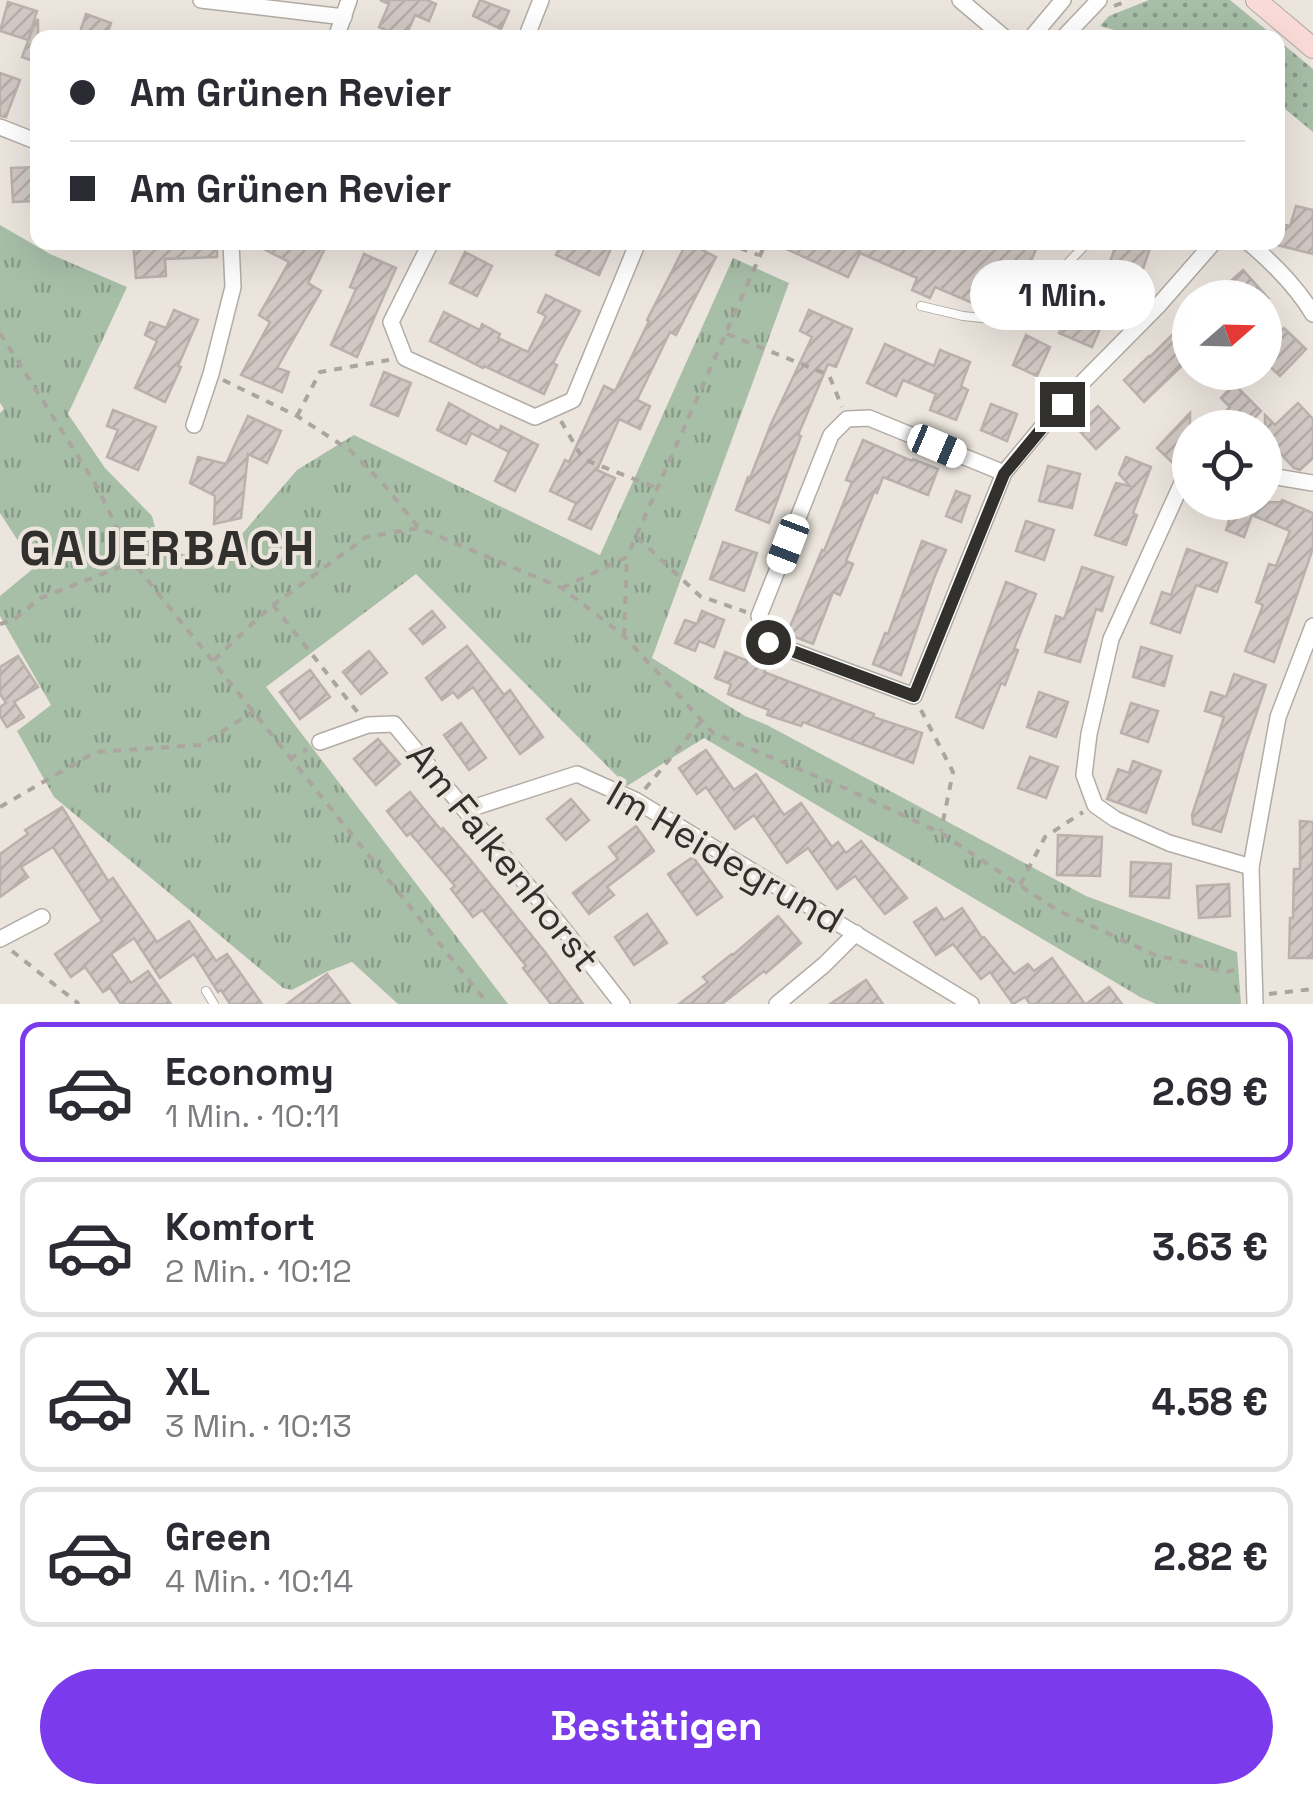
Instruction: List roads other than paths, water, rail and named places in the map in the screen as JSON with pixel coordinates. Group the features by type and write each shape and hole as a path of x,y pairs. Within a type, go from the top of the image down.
{"main road":[{"path":"1256,0 1313,48"}],"street":[{"path":"202,0 344,16"},
{"path":"339,30 349,0"},
{"path":"529,30 541,0"},
{"path":"960,0 995,30"},
{"path":"1038,30 1062,0"},
{"path":"1071,30 1099,0"},
{"path":"0,127 30,139"},
{"path":"194,425 233,286 231,250"},
{"path":"428,250 390,322 405,358 534,416 574,400 635,250"},
{"path":"1004,474 870,418 847,418 831,434 759,616 768,642 914,696 1004,474 1062,404 1207,250"},
{"path":"1258,250 1313,314"},
{"path":"1282,478 1313,483"},
{"path":"1172,506 1111,639 1089,734 1084,775 1095,805 1115,819 1169,843 1252,867"},
{"path":"1254,1000 1252,867 1278,718 1313,626"},
{"name":"Am Falkenhorst","path":"320,742 368,726 394,724 622,1004"},
{"name":"Im Heidegrund","path":"466,810 576,774 636,800 971,1004"},
{"path":"0,941 42,916"},
{"path":"777,1004 824,966 856,933"}],"lane":[{"path":"921,306 963,316 1000,318 1024,298 1040,292 1080,250"},
{"path":"206,991 214,1004"}],"district":[{"name":"GAUERBACH","path":"168,548"}]}
